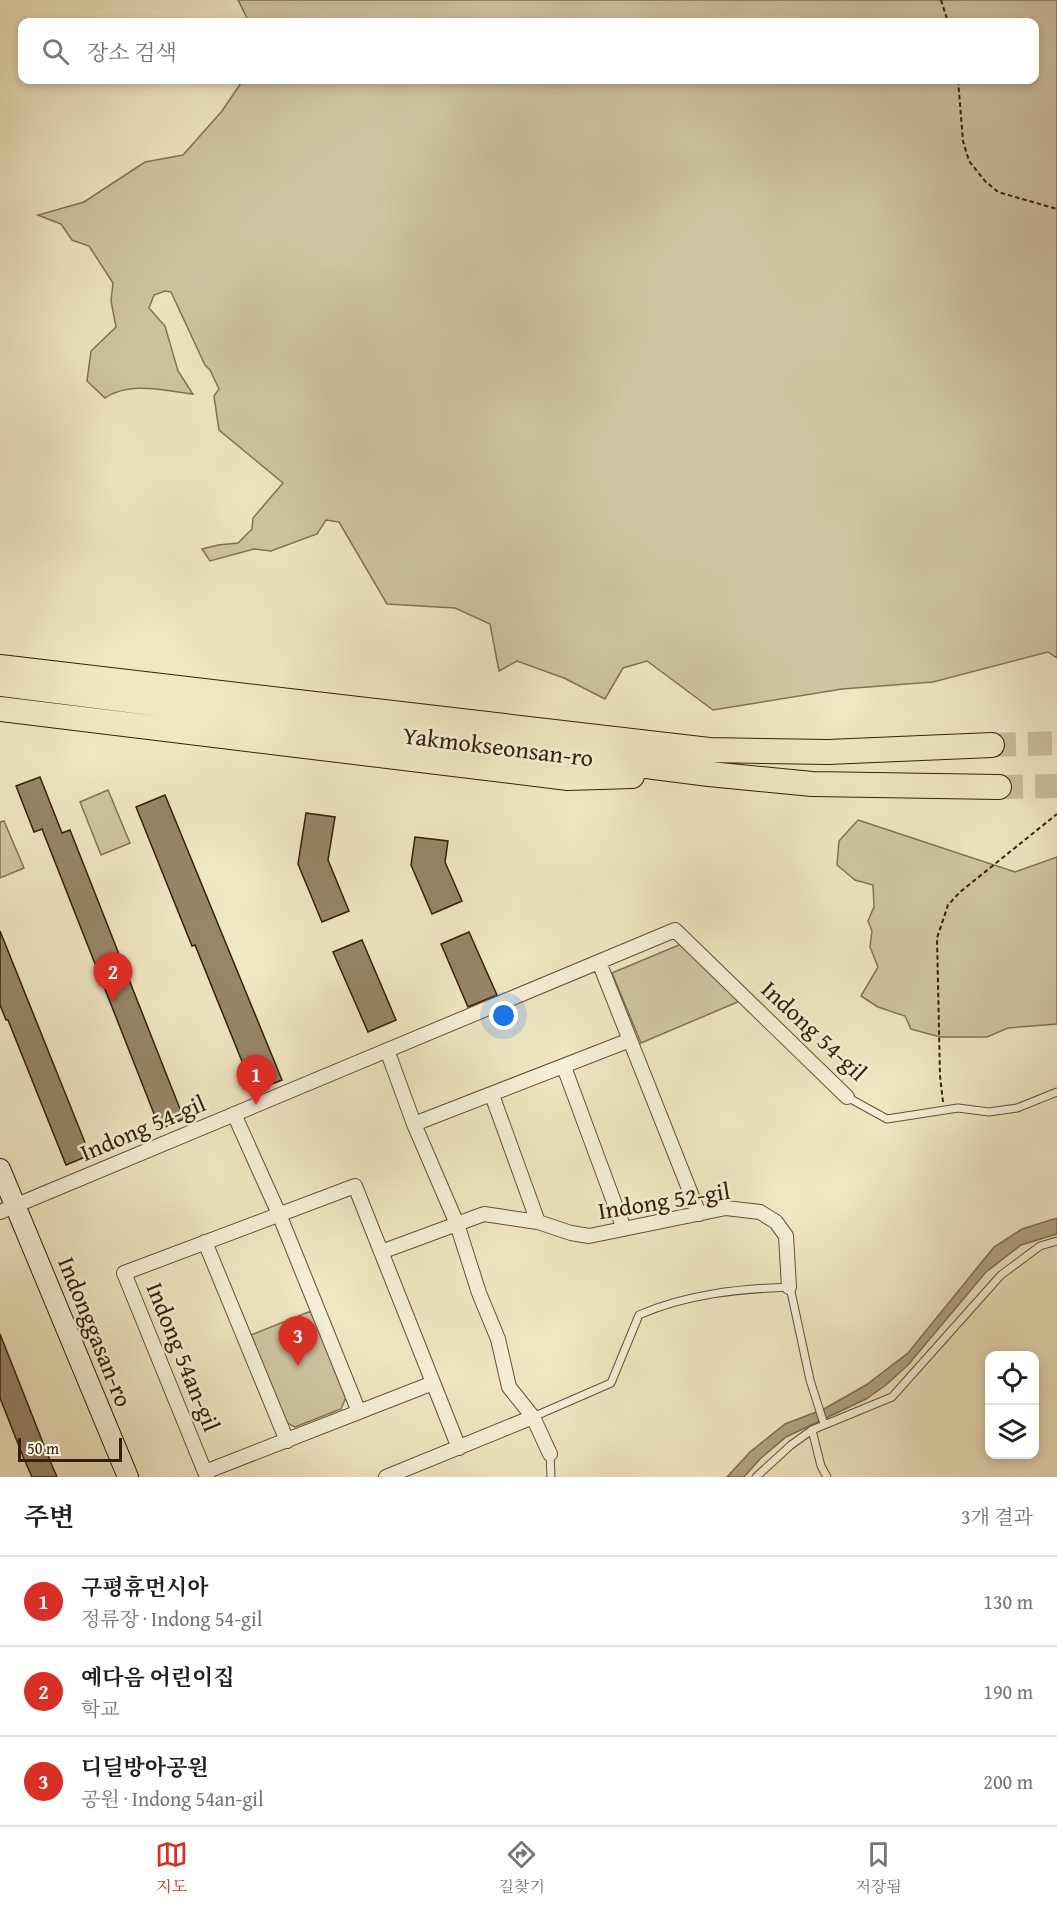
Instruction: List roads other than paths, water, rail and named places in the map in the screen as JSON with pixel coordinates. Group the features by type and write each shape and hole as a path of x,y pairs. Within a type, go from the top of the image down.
{"highway":[{"path":"0,652 407,698 709,750"},
{"name":"Yakmokseonsan-ro","path":"0,667 117,690 709,774 812,784 999,787"},
{"name":"Yakmokseonsan-ro","path":"0,684 117,690 709,750 828,752 992,745"},
{"path":"0,709 568,778 709,774"}],"main road":[{"name":"Indonggasan-ro","path":"0,1169 8,1209 128,1477"}],"street":[{"name":"Indong 54-gil","path":"8,1209 675,930 847,1096"},
{"path":"599,962 699,1214"},
{"path":"414,1124 630,1040"},
{"path":"387,1050 414,1124 457,1224 479,1293 498,1339 509,1387 532,1418 550,1455"},
{"path":"564,1067 624,1229"},
{"path":"492,1095 538,1222"},
{"path":"234,1114 279,1214 359,1412"},
{"name":"Indong 54an-gil","path":"433,1383 206,1475 124,1273 355,1186 459,1448"},
{"name":"Indong 52-gil","path":"457,1224 484,1214 538,1222 571,1233 589,1236 726,1208 760,1212 776,1222 786,1236 789,1287"},
{"path":"381,1252 457,1224"},
{"path":"205,1242 287,1441"},
{"path":"386,1477 532,1418"}],"lane":[{"name":"Indong 54-gil","path":"847,1096 886,1119 958,1108 989,1112 1017,1108 1057,1092"},
{"path":"756,1477 791,1445 812,1430 892,1397 1001,1275 1040,1246 1057,1241"},
{"name":"Indong 52-gil","path":"789,1287 810,1380 824,1424"},
{"path":"532,1418 611,1383 639,1315 663,1304 742,1289 789,1287"},
{"path":"812,1430 821,1466 827,1477"},
{"path":"550,1455 551,1477"}],"tunnel":[{"path":"992,745 1057,743"},
{"path":"999,787 1057,786"}],"place":[{"name":"예다음 어린이집","path":"113,1002"},
{"name":"구평휴먼시아","path":"256,1105"},
{"name":"디딜방아공원","path":"298,1366"}]}
